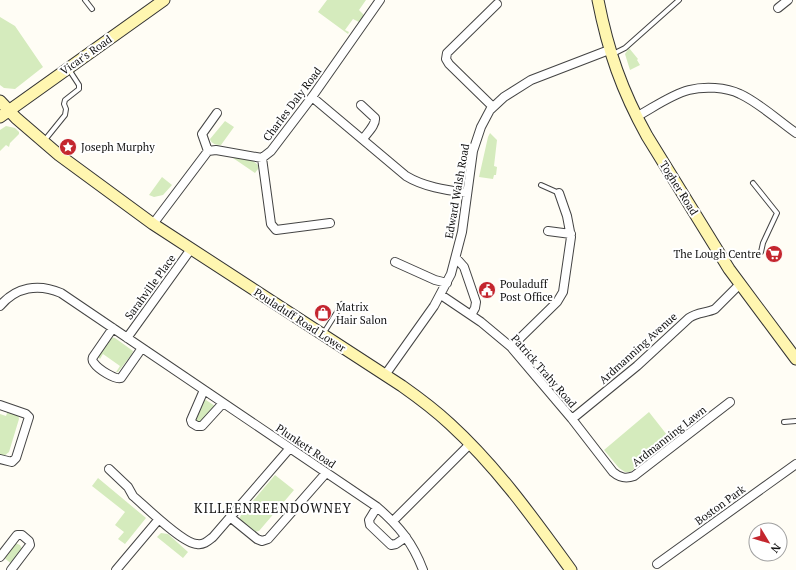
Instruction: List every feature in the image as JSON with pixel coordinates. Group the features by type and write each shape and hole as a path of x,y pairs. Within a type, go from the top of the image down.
{"street":[{"name":"Vicar's Road","path":"4,113 164,0"},
{"name":"Charles Daly Road","path":"208,151 216,150 262,158 267,155 312,97 380,0"},
{"name":"Togher Road","path":"598,0 610,52 622,86 636,117 665,167 729,269 796,359"},
{"path":"778,8 788,0"},
{"path":"493,107 449,64 446,59 448,53 497,4"},
{"name":"Edward Walsh Road","path":"386,375 441,295 447,283 456,258 462,232 473,151 484,121 493,107 517,88 531,80 610,52"},
{"path":"636,117 688,90 717,88 734,91 745,96 796,133"},
{"path":"312,97 412,180 467,193"},
{"name":"Pouladuff Road Lower","path":"0,101 4,113 153,224 386,375 430,407 470,444 511,490 571,570"},
{"path":"361,105 375,118 376,121 363,139"},
{"path":"153,224 208,151 202,134 217,113"},
{"path":"262,158 270,224 276,230 330,223"},
{"path":"511,348 560,298 564,285 570,234 567,216 559,193"},
{"path":"548,231 570,234"},
{"name":"Sarahville Place","path":"127,338 190,249"},
{"path":"456,258 464,267 476,302 476,308 472,315"},
{"path":"395,262 431,278 447,283"},
{"name":"Ardmanning Avenue","path":"572,419 637,366 689,318 694,314 710,312 715,309 740,284"},
{"name":"Plunkett Road","path":"0,306 8,297 16,292 28,288 39,287 51,289 61,293 377,507 393,521 406,537 417,555 423,570"},
{"name":"Patrick Trahy Road","path":"441,295 472,315 511,348 572,419 587,439"},
{"path":"113,328 92,357 92,360 96,366 116,379 120,378 142,348"},
{"path":"204,390 191,420 192,423 197,426 202,426 223,403"},
{"name":"Ardmanning Lawn","path":"587,439 617,475 620,477 630,478 730,402"},
{"path":"0,405 26,414 29,417 16,458 8,462 0,459"},
{"path":"393,521 470,444"},
{"path":"109,470 128,487 133,496 159,519 185,540 196,544 207,542 290,448"},
{"name":"Boston Park","path":"657,564 796,464"},
{"path":"230,517 257,539 265,541 326,473"},
{"path":"377,507 369,520 370,525 391,545 396,544 406,537"},
{"path":"116,570 159,519"},
{"path":"22,535 29,541 30,545 12,569 0,558 17,536 22,535"}],"lane":[{"path":"85,0 92,9"},
{"path":"610,52 625,48 679,0"},
{"path":"44,142 66,115 64,104 65,100 79,89 68,68"},
{"path":"753,183 777,213 763,243 761,252"},
{"path":"541,185 559,193"},
{"path":"322,334 342,304"},
{"path":"784,422 796,421"}],"green space":[{"path":"327,0 366,0 359,10 364,15 359,22 353,19 345,30 349,32 348,34 318,12"},
{"path":"0,17 15,26 43,67 15,89 4,88 0,85"},
{"path":"629,48 638,59 637,60 640,65 630,70 625,54"},
{"path":"225,121 234,127 221,145 214,144 210,139"},
{"path":"6,126 15,128 19,134 10,143 9,147 6,145 0,151 0,130"},
{"path":"490,133 497,140 494,166 497,167 496,175 494,175 493,179 479,177"},
{"path":"230,156 253,161 258,165 258,169 255,173"},
{"path":"162,177 172,185 163,195 154,197 149,195"},
{"path":"111,337 115,338 133,351 118,372 116,372 120,366 103,354 100,359 98,357"},
{"path":"206,400 215,406 200,423 195,421 201,401"},
{"path":"8,410 18,414 19,419 9,452 4,456 0,455 0,414 6,416"},
{"path":"649,412 671,440 630,472 625,472 619,468 604,450"},
{"path":"275,475 294,490 259,531 254,532 239,519"},
{"path":"98,478 146,518 125,544 118,539 124,532 115,525 125,512 92,486"},
{"path":"161,533 168,534 188,552 183,558 157,537"},
{"path":"15,543 20,545 23,551 13,565 3,557"}],"place":[{"name":"Joseph Murphy","path":"68,147"},
{"name":"The Lough Centre","path":"774,254"},
{"name":"Pouladuff Post Office","path":"487,290"},
{"name":"Matrix Hair Salon","path":"323,313"}],"district":[{"name":"KILLEENREENDOWNEY","path":"273,508"}]}
